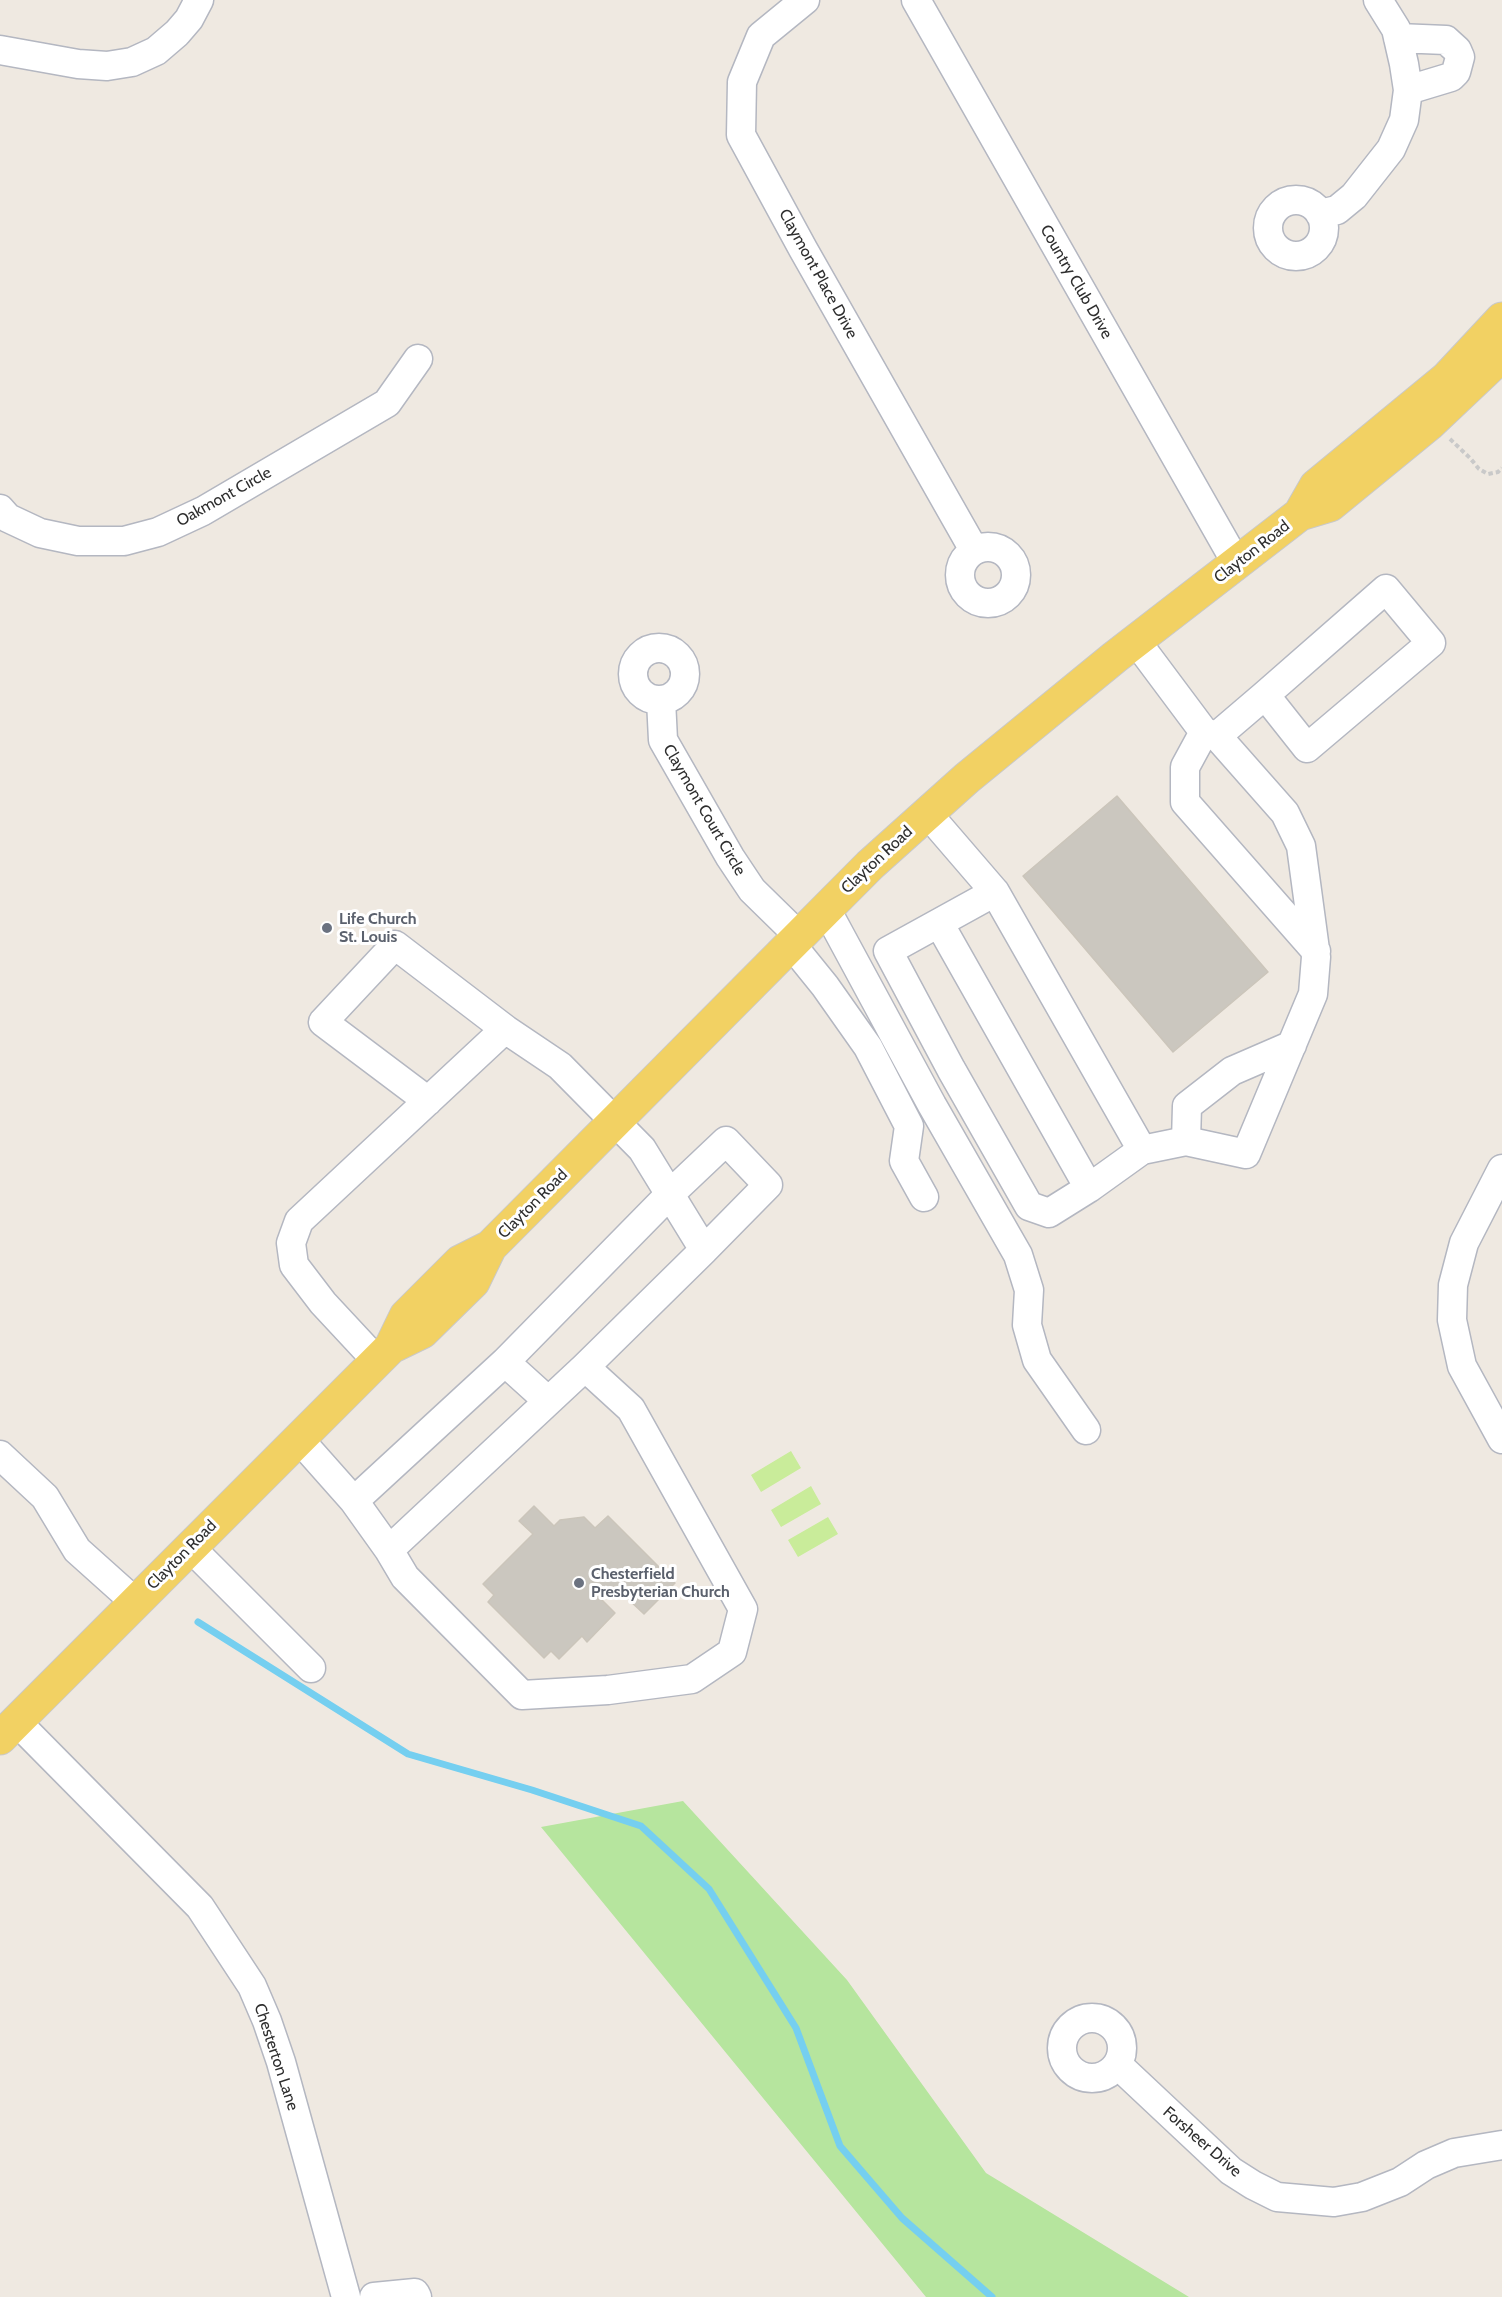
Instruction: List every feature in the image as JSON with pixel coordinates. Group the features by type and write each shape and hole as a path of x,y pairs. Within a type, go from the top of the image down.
{"main road":[{"name":"Clayton Road","path":"1300,514 1316,486 1447,378 1502,319"},
{"name":"Clayton Road","path":"8,1730 384,1354 406,1316 460,1262 490,1247 870,865 976,770 1136,641 1300,514 1330,505 1339,498 1429,424 1502,355"}],"street":[{"path":"0,50 78,64 107,66 132,62 156,51 177,33 189,19 199,0"},
{"name":"Claymont Place Drive","path":"805,0 761,36 742,82 741,135 974,550"},
{"name":"Country Club Drive","path":"916,0 1237,564"},
{"path":"1320,214 1337,210 1354,196 1391,149 1404,120 1407,90 1398,38 1389,14 1378,0"},
{"path":"1398,38 1446,40 1457,50 1460,57 1456,72 1451,77 1407,90"},
{"name":"Oakmont Circle","path":"0,509 8,518 40,533 78,541 124,541 158,532 203,512 387,403 418,359"},
{"path":"1264,695 1307,748 1431,643 1386,589 1264,695 1211,734 1185,766 1185,802 1316,951"},
{"path":"995,892 888,951 951,1069 1029,1206 1049,1213 1142,1150 1186,1141 1246,1154 1313,994 1316,951 1301,846 1285,813 1211,734 1136,641"},
{"name":"Claymont Court Circle","path":"661,700 663,740 730,857 752,890 795,940 873,1057 909,1126 904,1161 924,1197"},
{"path":"927,813 995,892 1142,1150"},
{"path":"826,909 932,1105 1018,1255 1029,1290 1027,1325 1037,1360 1086,1430"},
{"path":"939,922 1089,1188"},
{"path":"428,1101 322,1022 394,945 505,1029 560,1066 642,1149 704,1251"},
{"path":"384,1354 323,1303 294,1265 291,1243 299,1221 505,1029"},
{"path":"1186,1141 1187,1106 1232,1071 1292,1045"},
{"path":"354,1501 505,1362 670,1194 726,1141 768,1185 585,1367 547,1400 389,1550"},
{"path":"1502,1169 1464,1243 1453,1286 1452,1320 1462,1366 1502,1439"},
{"path":"505,1362 547,1400"},
{"path":"298,1439 354,1501 389,1550 405,1578 522,1695 608,1690 692,1679 732,1652 743,1610 631,1409 585,1367"},
{"path":"0,1455 45,1497 76,1550 135,1602"},
{"path":"190,1547 311,1668"},
{"name":"Chesterton Lane","path":"8,1730 200,1907 252,1986 281,2062 346,2297"},
{"name":"Forsheer Drive","path":"1118,2065 1231,2171 1252,2185 1277,2197 1334,2202 1362,2197 1400,2182 1426,2165 1454,2153 1502,2145"},
{"path":"374,2297 415,2293 417,2297"}],"path":[{"path":"1446,436 1479,469 1488,474 1498,472 1502,468"}],"green space":[{"path":"791,1451 801,1468 761,1492 751,1475"},
{"path":"811,1486 821,1504 781,1527 771,1510"},
{"path":"828,1517 838,1534 798,1557 788,1540"},
{"path":"683,1801 847,1980 986,2173 1189,2297 926,2297 541,1827"}],"building":[{"path":"1117,796 1268,972 1173,1052 1023,876"},
{"name":"Chesterfield Presbyterian Church","path":"534,1506 554,1526 560,1520 584,1517 595,1528 608,1516 675,1583 644,1614 614,1586 601,1599 615,1613 587,1642 582,1636 559,1659 551,1651 544,1658 488,1602 494,1595 483,1584 533,1534 519,1521"}],"waterway":[{"path":"198,1622 408,1754 532,1790 641,1826 709,1889 796,2028 840,2146 902,2218 992,2297"}],"place":[{"name":"Life Church St. Louis","path":"327,928"},
{"name":"Chesterfield Presbyterian Church","path":"579,1583"}]}
